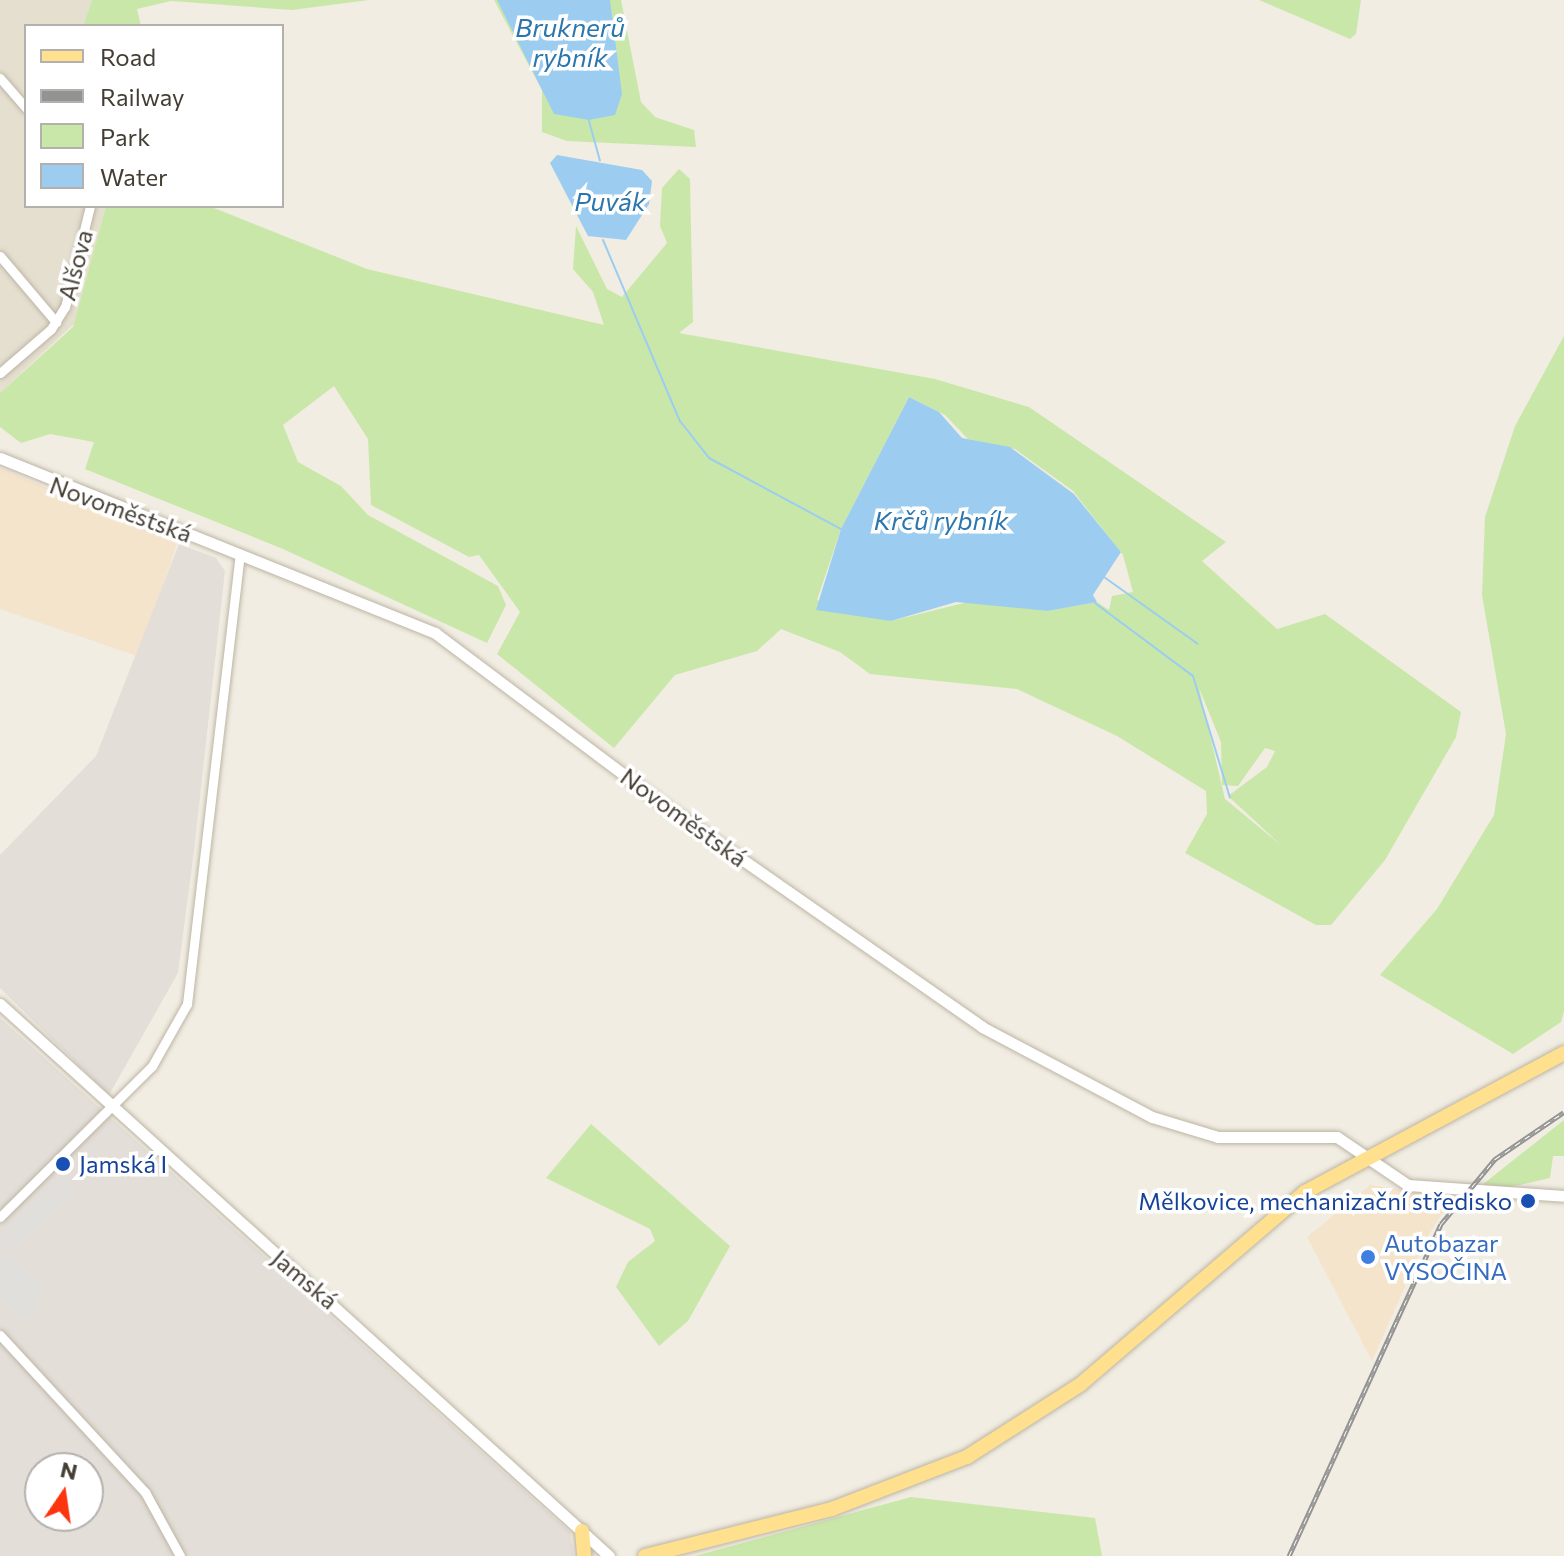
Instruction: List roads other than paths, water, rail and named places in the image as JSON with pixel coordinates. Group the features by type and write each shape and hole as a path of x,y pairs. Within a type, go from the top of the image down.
{"main road":[{"path":"645,1556 832,1509 967,1457 1081,1384 1238,1244 1364,1156 1564,1053"},
{"path":"582,1531 584,1556"}],"street":[{"path":"0,78 24,106"},
{"name":"Alšova","path":"56,322 89,208"},
{"path":"0,256 56,322 0,373"},
{"name":"Novoměstská","path":"0,458 240,554 376,604 450,642 667,807 932,992 1085,1084 1198,1134 1329,1135 1408,1185 1564,1196"},
{"path":"0,1217 110,1112 173,1036 190,992 240,554"},
{"name":"Jamská","path":"0,1004 110,1112 609,1556"},
{"path":"0,1335 145,1492 180,1556"}],"water":[{"name":"Bruknerů rybník","path":"497,0 610,0 622,94 615,115 589,120 554,114"},
{"name":"Puvák","path":"557,155 642,170 652,181 649,204 626,240 588,236 550,163"},
{"name":"Krčů rybník","path":"909,397 939,412 962,438 1010,447 1074,494 1121,552 1093,595 1097,602 1048,611 956,602 891,621 816,610 841,529"}],"waterway":[{"path":"589,121 600,161"},
{"path":"603,240 680,421 709,458 841,529"},
{"path":"1104,577 1198,644"},
{"path":"1095,603 1193,676 1230,798"}],"railway":[{"path":"1289,1556 1441,1224 1495,1159 1564,1112"}],"place":[{"name":"Jamská I","path":"63,1164"},
{"name":"Mělkovice, mechanizační středisko","path":"1528,1201"},
{"name":"Autobazar VYSOČINA","path":"1368,1257"}]}
